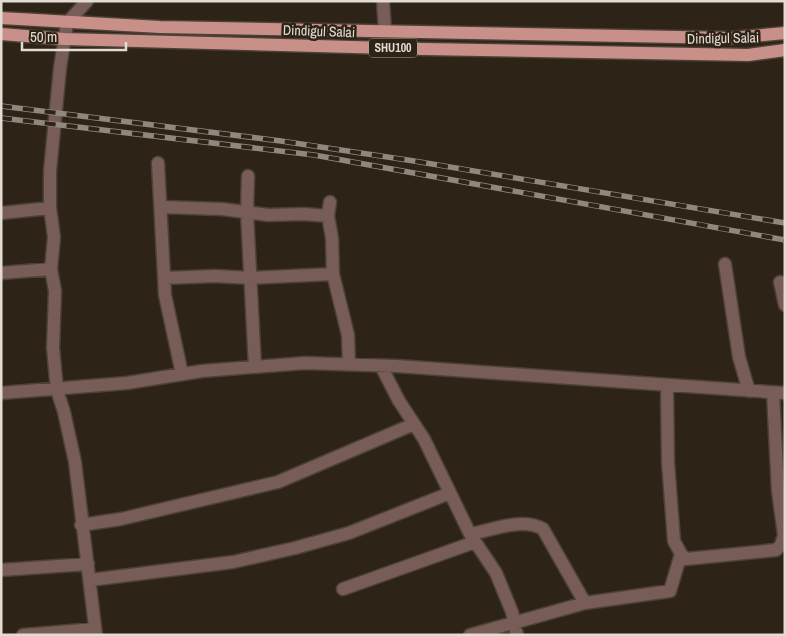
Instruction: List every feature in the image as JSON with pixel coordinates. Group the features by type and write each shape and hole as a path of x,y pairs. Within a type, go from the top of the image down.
{"main road":[{"name":"Dindigul Salai","path":"1,18 67,23 731,38 785,33"},
{"name":"Dindigul Salai","path":"1,34 64,39 424,49 738,55 785,50"}],"street":[{"path":"23,635 95,632 75,462 57,390 53,348 56,291 51,269 54,237 50,208 50,171 64,39 67,23 87,1"},
{"path":"383,1 384,31"},
{"path":"158,163 165,295 182,374"},
{"path":"248,176 247,213 255,367"},
{"path":"330,202 328,216 332,238 333,274 348,335 349,364"},
{"path":"1,213 50,208"},
{"path":"161,208 222,209 247,213 328,216"},
{"path":"725,264 739,357 749,392"},
{"path":"1,273 51,269"},
{"path":"164,278 215,276 251,278 333,274"},
{"path":"780,282 785,305"},
{"path":"1,393 57,390 182,374 305,363 381,366 779,393 778,491 784,535 781,545 776,550 686,559 680,554 674,541 668,462 667,386"},
{"path":"381,366 399,401 424,439 473,538 496,573 514,621 517,635"},
{"path":"81,525 120,519 278,482 414,424"},
{"path":"90,580 233,562 295,548 349,533 450,494"},
{"path":"343,589 473,538 523,523 534,523 543,529 585,603"},
{"path":"470,635 514,621 585,603 670,591 680,554"},
{"path":"1,570 88,564"}],"railway":[{"path":"1,106 281,141 414,161 785,223"},
{"path":"1,118 314,155 785,240"}]}
